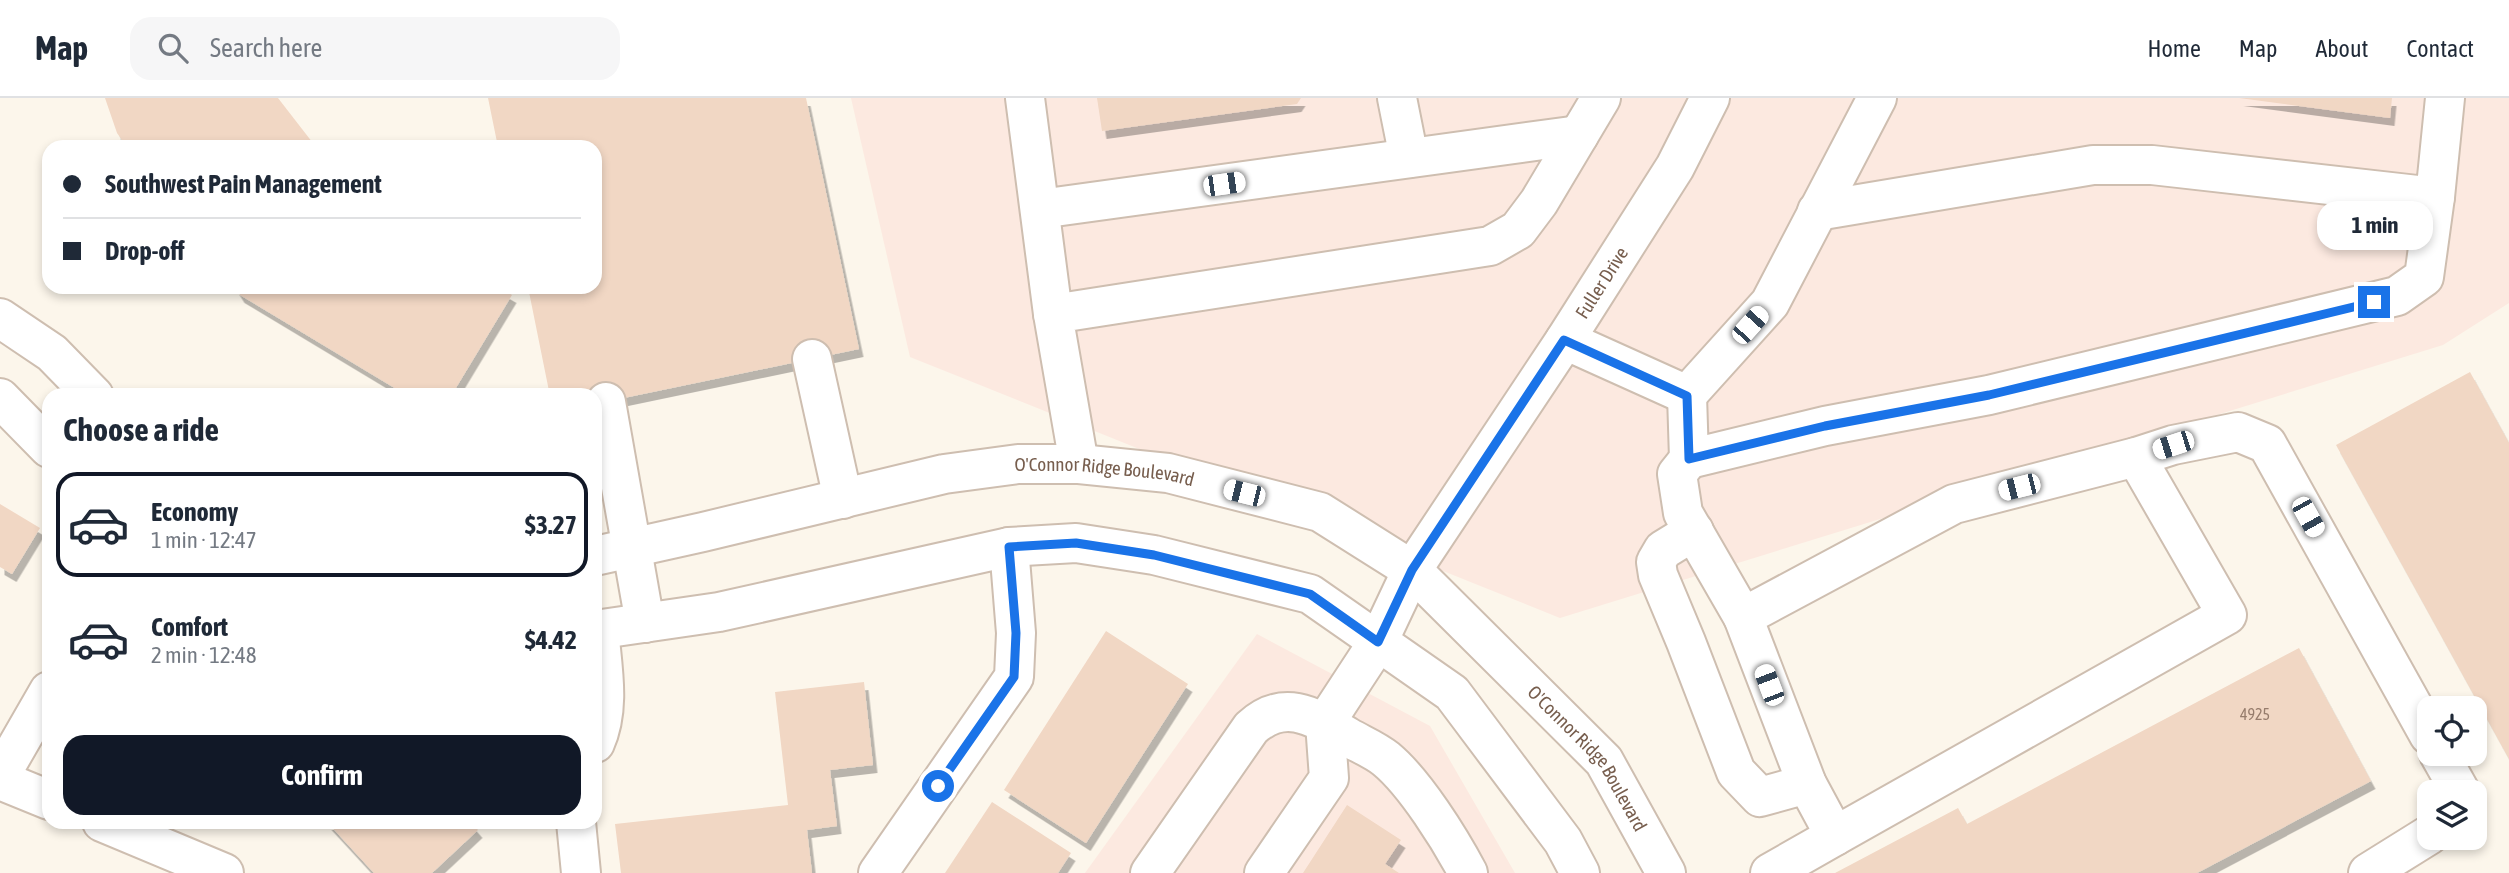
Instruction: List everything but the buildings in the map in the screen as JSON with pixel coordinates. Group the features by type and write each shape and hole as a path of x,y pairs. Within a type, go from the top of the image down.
{"street":[{"path":"1025,98 1053,314 1079,464"},
{"path":"1397,98 1409,158"},
{"path":"1053,314 1490,246 1518,230 1539,202 1601,98"},
{"name":"Fuller Drive","path":"1325,723 1378,642 1412,570 1675,167 1710,98"},
{"path":"1689,459 1687,396 1770,303 1877,98"},
{"path":"1835,836 1807,784 1743,617 1683,513 1676,474 1689,459 1825,426 1989,395 2397,296 2424,278 2445,98"},
{"path":"1040,209 1579,135"},
{"path":"1816,211 2093,165 2152,165 2435,197"},
{"path":"0,318 52,353 86,388"},
{"path":"1564,340 1687,396"},
{"path":"812,359 843,499"},
{"path":"0,398 42,441"},
{"path":"606,402 645,623"},
{"path":"1743,617 1954,503 2136,457 2173,445 2238,432 2267,444 2417,714"},
{"path":"1770,873 2227,615 2136,457"},
{"name":"O'Connor Ridge Boulevard","path":"602,555 944,474 1018,464 1079,464 1168,473 1320,512 1412,570 1604,761 1666,873"},
{"path":"1694,531 1662,550 1656,562 1658,575 1736,772 1759,797 1807,784"},
{"path":"602,629 719,612 1009,547 1076,543 1154,555 1310,594 1452,693 1563,841 1580,873"},
{"path":"877,873 1014,677 1016,633 1009,547"},
{"path":"602,681 602,715"},
{"path":"42,703 0,778 42,797"},
{"path":"1150,873 1251,728 1264,716 1290,711 1325,723 1386,758 1414,790 1468,873"},
{"path":"1264,873 1329,778 1325,723"},
{"path":"119,829 224,873"},
{"path":"577,829 581,873"},
{"path":"2368,873 2417,842"}],"shaded area":[{"path":"851,98 2509,98 2509,303 2443,345 1560,618 910,357"},
{"path":"1257,634 1430,726 1515,873 1085,873"}],"route":[{"path":"938,786 1014,677 1016,633 1009,547 1076,543 1154,555 1310,594 1378,642 1412,570 1564,340 1687,396 1689,459 1825,426 1989,395 2374,302"}]}
